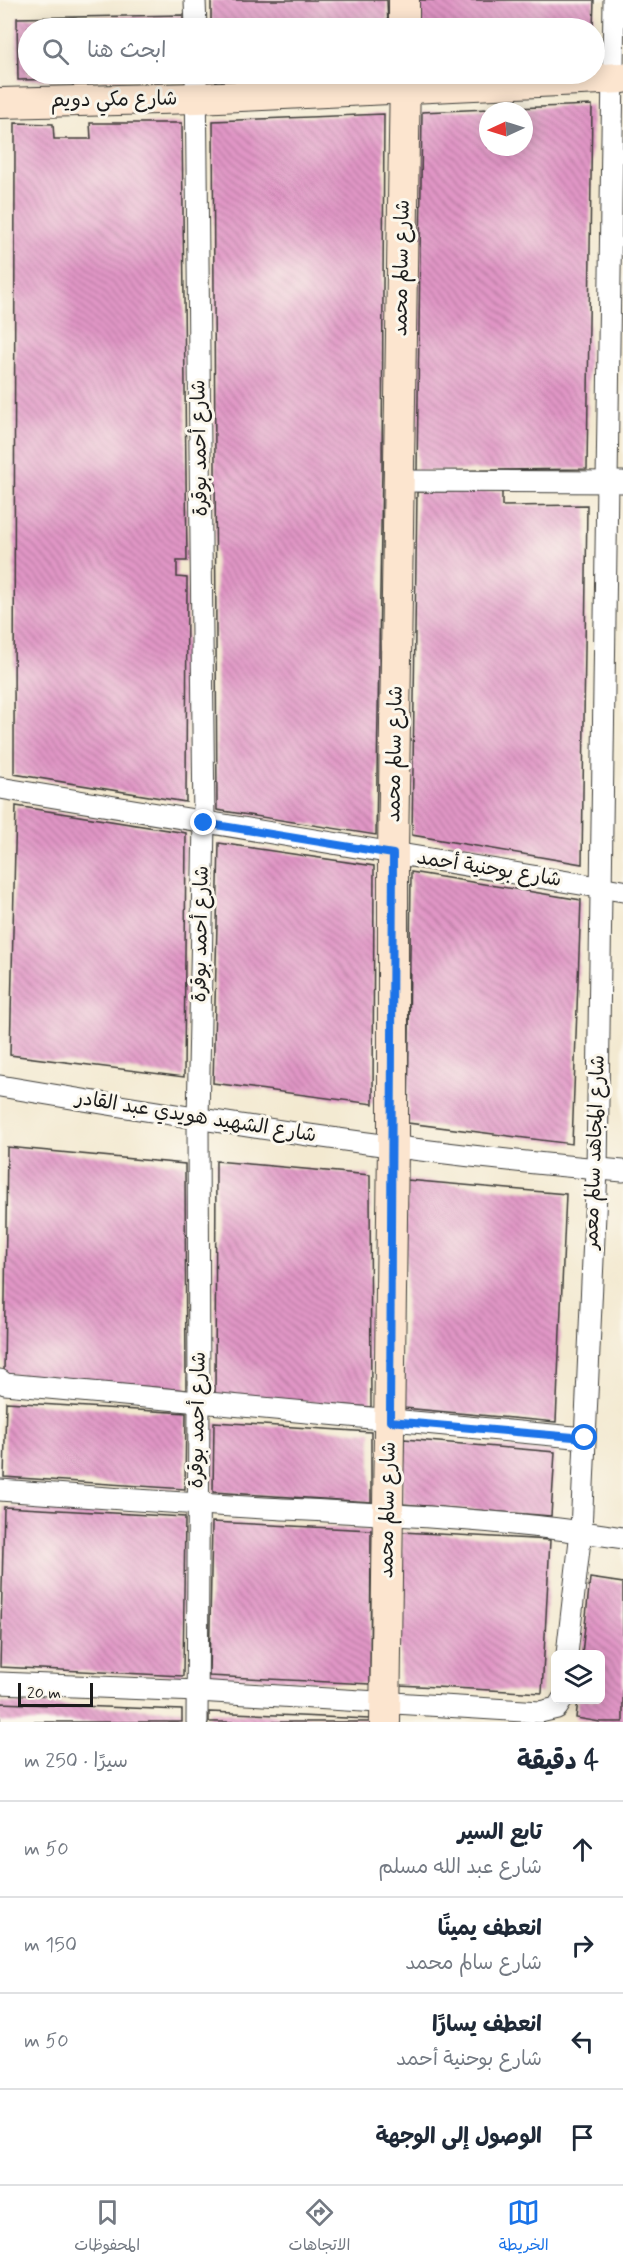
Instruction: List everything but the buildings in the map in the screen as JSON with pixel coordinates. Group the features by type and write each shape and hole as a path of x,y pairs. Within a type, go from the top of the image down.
{"street":[{"path":"195,0 196,18"},
{"path":"404,0 404,18"},
{"name":"شارع المجاهد سالم معمر","path":"567,1650 581,1531 597,1169 601,887 615,482 618,78 614,0"},
{"name":"شارع مكي دويم","path":"0,103 196,86 266,84"},
{"name":"شارع سالم محمد","path":"385,1712 393,1146 393,854 405,84"},
{"name":"شارع أحمد بوقرة","path":"196,86 204,823 198,1120 200,1403 197,1505 197,1722"},
{"path":"399,481 615,482"},
{"name":"شارع بوحنية أحمد","path":"0,788 623,891"},
{"name":"شارع الشهيد هويدي عبد القادر","path":"0,1086 198,1120 393,1146 623,1171"},
{"path":"0,1380 5,1384 585,1438"},
{"path":"0,1490 197,1505 388,1515 581,1531 623,1538"},
{"path":"0,1683 197,1691 385,1712 540,1712 559,1704"}],"route":[{"path":"204,823 393,854 390,1421 585,1438"}]}
